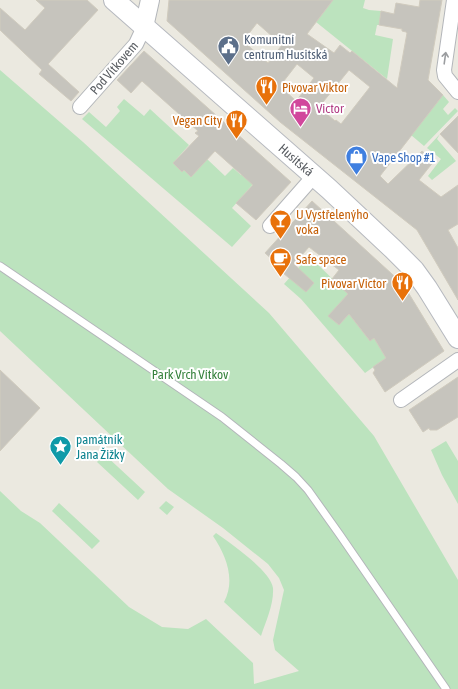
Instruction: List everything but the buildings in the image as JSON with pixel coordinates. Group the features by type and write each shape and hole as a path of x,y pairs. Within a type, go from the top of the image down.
{"main road":[{"name":"Husitská","path":"114,0 314,176 414,270 458,338"}],"street":[{"path":"144,27 150,0"},
{"path":"454,0 444,70 445,76 458,92"},
{"name":"Pod Vítkovem","path":"80,107 136,44 144,27"},
{"path":"270,226 314,176"},
{"path":"401,400 458,360"}],"lane":[{"path":"0,266 222,417 296,477 308,490 340,535 446,689"}],"green space":[{"path":"333,0 365,0 363,8 381,11 379,25 377,25 375,35 393,39 387,79 316,22"},
{"name":"Park Vrch Vítkov","path":"0,70 83,142 269,313 374,436 458,580 458,689 0,689 0,491 21,511 40,523 129,607 162,627 188,629 206,619 253,663 254,684 299,671 275,650 273,640 284,590 279,578 268,564 223,528 168,489 0,331"},
{"path":"443,95 449,102 443,109 448,115 455,108 458,111 424,146 411,135"},
{"path":"124,99 144,116 150,109 189,145 173,163 182,172 184,170 191,177 207,159 225,176 233,168 241,175 243,173 254,183 232,208 251,226 232,247 82,119 89,112 106,127 120,111 117,107"},
{"path":"440,134 437,139 456,161 432,180 428,176 441,159 427,148"},
{"path":"309,256 348,294 329,316 339,325 349,314 370,341 374,338 386,358 365,373 301,299 284,284"},
{"path":"446,441 458,461 458,504 442,475 431,450"},
{"path":"104,454 145,492 138,500 97,462"},
{"path":"166,501 174,507 167,515 159,508"},
{"path":"59,503 100,541 92,549 52,511"},
{"path":"216,533 249,558 271,581 273,588 272,600 261,636 224,602 228,594 229,576 222,551 213,536"}],"place":[{"name":"Komunitní centrum Husitská","path":"228,66"},
{"name":"Pivovar Viktor","path":"267,106"},
{"name":"Victor","path":"300,128"},
{"name":"Vegan City","path":"237,140"},
{"name":"Vape Shop #1","path":"357,176"},
{"name":"U Vystřelenýho voka","path":"281,240"},
{"name":"Safe space","path":"281,278"},
{"name":"Pivovar Victor","path":"402,302"},
{"name":"památník Jana Žižky","path":"61,466"}]}
